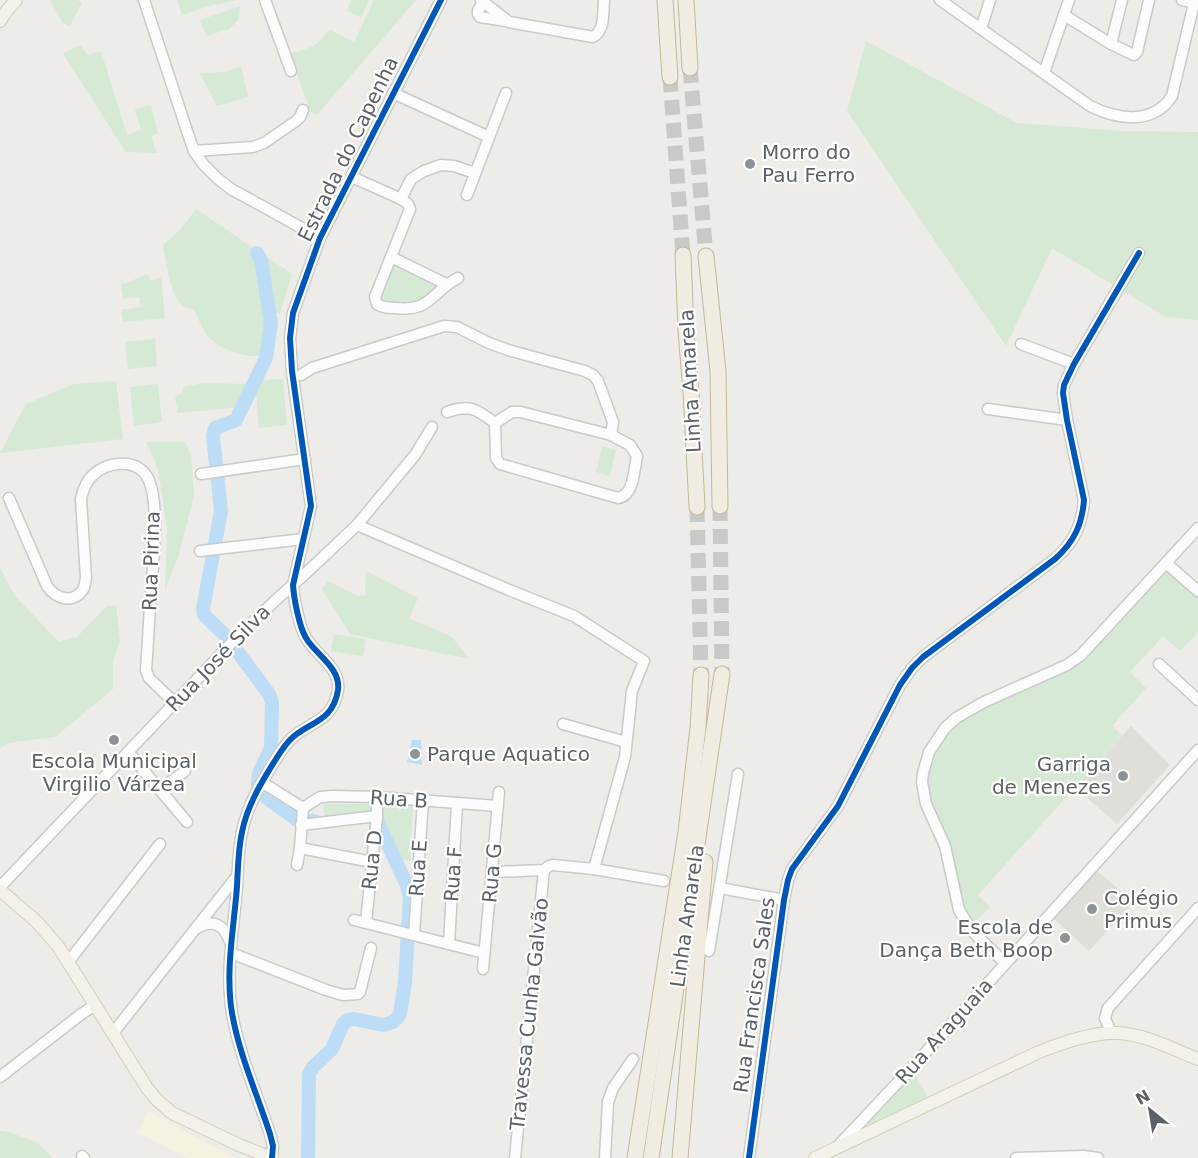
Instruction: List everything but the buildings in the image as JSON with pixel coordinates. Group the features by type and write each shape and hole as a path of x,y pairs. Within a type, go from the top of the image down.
{"highway":[{"path":"665,0 670,77"},
{"path":"686,0 690,68"},
{"name":"Linha Amarela","path":"683,255 697,507"},
{"name":"Linha Amarela","path":"706,256 718,371 720,506"},
{"name":"Linha Amarela","path":"651,1158 723,674"},
{"name":"Linha Amarela","path":"635,1158 686,832 698,728 701,675"},
{"path":"680,1158 705,860 705,795"}],"main road":[{"path":"0,21 16,0"},
{"path":"0,888 47,932 58,946 147,1088 164,1107 239,1145 272,1158"},
{"path":"815,1158 833,1150 863,1129 1074,1039 1111,1033 1140,1036 1198,1059"}],"street":[{"path":"144,0 194,151 204,165 231,189 320,238"},
{"path":"265,0 291,71"},
{"name":"Estrada do Capenha","path":"272,1158 273,1146 270,1134 242,1052 229,993 242,832 253,799 286,743 320,722 334,703 338,688 335,674 305,636 293,595 293,585 311,506 297,376 290,338 293,313 320,238 441,0"},
{"path":"482,1 510,22 593,37 601,30 604,0"},
{"path":"940,0 1090,106 1117,117 1132,118 1148,116 1166,104 1172,96 1196,3 1182,0"},
{"path":"981,28 990,0"},
{"path":"1044,73 1069,0"},
{"path":"1111,44 1122,0"},
{"path":"1064,15 1111,44 1136,54 1149,0"},
{"path":"393,93 489,137"},
{"path":"467,195 506,93"},
{"path":"194,151 253,147 296,121 303,110"},
{"path":"401,200 411,179 424,171 441,165 454,166 475,173"},
{"path":"352,177 401,200 408,204 410,209 375,297 377,304 381,307 415,308 428,302 446,284 458,278"},
{"name":"Rua Francisca Sales","path":"749,1158 784,900 792,869 838,806 900,685 912,668 923,657 1055,559 1073,539 1083,513 1084,500 1063,393 1074,364 1139,253"},
{"path":"391,257 446,284"},
{"path":"297,376 312,368 457,327 508,350 593,375 598,381 611,415 613,422 611,435"},
{"path":"1021,344 1074,364"},
{"path":"447,412 455,409 475,408 495,423"},
{"path":"988,409 1067,420"},
{"path":"512,412 521,412 611,435 630,445 637,456 629,491 623,498 618,498 500,464 496,458 495,423 512,412"},
{"name":"Rua José Silva","path":"0,888 226,649 357,525 415,455 432,427"},
{"path":"201,474 305,459"},
{"name":"Rua Pirina","path":"9,498 47,586 60,598 69,598 78,595 84,588 86,578 81,499 82,491 88,480 105,467 121,463 131,464 145,472 153,490 155,537 146,670 149,678 175,703"},
{"path":"357,525 574,616 644,661 632,691 625,757 594,869"},
{"path":"1005,963 972,931 958,910 945,846 923,793 923,773 927,757 945,729 966,711 1082,656 1198,528"},
{"path":"205,551 303,539"},
{"path":"1166,563 1198,591"},
{"path":"1159,664 1198,700"},
{"path":"563,724 626,742"},
{"name":"Rua Araguaia","path":"863,1129 1005,963 1198,750"},
{"path":"128,752 187,822"},
{"path":"160,790 185,771"},
{"path":"709,951 738,774"},
{"path":"263,783 302,817 377,816"},
{"name":"Rua G","path":"483,969 499,792"},
{"name":"Rua B","path":"302,817 320,797 332,796 423,800 498,807"},
{"name":"Rua D","path":"366,922 377,797"},
{"name":"Rua E","path":"414,935 423,800"},
{"name":"Rua F","path":"449,944 458,804"},
{"path":"297,864 302,817"},
{"path":"69,961 160,844"},
{"path":"300,848 372,862"},
{"path":"492,873 544,870 553,865 594,869 664,881"},
{"name":"Travessa Cunha Galvão","path":"515,1158 544,870"},
{"path":"113,1033 237,876"},
{"path":"720,888 784,900"},
{"path":"1111,1033 1105,1018 1108,1008 1198,908"},
{"path":"354,920 484,953"},
{"path":"197,928 204,924 215,923 225,930 231,949 326,990 343,995 360,992 371,948"},
{"path":"0,1077 95,1005"},
{"path":"605,1158 608,1102 613,1088 633,1059"},
{"path":"1016,1158 1083,1156 1098,1158"}],"shaded area":[{"name":"Garriga de Menezes","path":"1131,726 1170,765 1117,824 1075,787"},
{"name":"Colégio Primus","path":"1092,867 1134,902 1089,951 1050,915"},
{"path":"148,1111 234,1158 189,1158 138,1133"}],"green space":[{"path":"50,0 78,0 82,3 70,26 62,22"},
{"path":"177,0 234,0 234,1 182,15"},
{"path":"351,0 369,0 361,17 347,11"},
{"path":"374,0 416,0 317,115 310,111 290,54 314,46 330,30 354,42"},
{"path":"240,6 239,19 229,29 206,36 200,20"},
{"path":"866,41 1017,123 1123,131 1198,132 1198,320 1166,317 1052,248 1006,346 847,111"},
{"path":"80,45 88,55 101,51 127,135 141,130 135,109 151,105 158,133 151,136 157,153 126,152 63,54"},
{"path":"241,66 248,97 217,106 200,73 225,72"},
{"path":"196,209 292,274 280,313 273,313 274,354 249,356 217,344 205,333 194,309 184,307 175,296 163,245 180,230"},
{"path":"392,262 437,283 437,286 417,302 380,301 377,296"},
{"path":"148,274 151,281 161,277 165,318 123,322 121,310 141,307 139,297 123,299 121,285"},
{"path":"155,339 157,366 128,369 125,342"},
{"path":"283,379 287,425 259,428 255,381"},
{"path":"116,381 123,439 0,453 26,404 74,384"},
{"path":"204,383 248,384 240,407 178,413 175,397 183,392 183,387"},
{"path":"158,384 162,422 134,426 130,387"},
{"path":"146,442 185,442 191,455 194,496 179,554 165,590 167,529 158,469"},
{"path":"602,446 616,450 610,476 596,472"},
{"path":"1165,565 1198,594 1198,632 1180,651 1163,636 1130,672 1146,688 1112,726 1122,735 978,895 990,907 970,926 964,919 947,850 927,805 924,776 936,746 960,719 1072,665"},
{"path":"0,568 14,595 59,642 77,637 107,606 116,605 120,640 113,661 113,689 55,737 8,743 0,748"},
{"path":"366,571 418,598 409,618 452,637 469,659 350,634 322,589 328,581 358,596 365,595"},
{"path":"334,634 366,639 363,656 331,651"},
{"path":"322,799 328,804 410,804 413,808 410,861 391,858 385,854 384,836 373,815 325,816"},
{"path":"912,1068 928,1098 851,1136"},
{"path":"0,1131 38,1143 53,1158 0,1158"}],"water":[{"name":"Parque Aquatico","path":"412,740 421,740 422,765 407,762"}],"waterway":[{"path":"257,253 261,260 271,323 266,358 236,420 215,428 213,436 221,511 203,609 204,615 226,636 269,694 272,702 271,748 259,773 258,785 262,794 296,819 305,822 314,821"},
{"path":"308,1158 309,1074 313,1067 332,1049 343,1024 348,1020 354,1019 383,1025 393,1022 400,1014 405,982 410,897 406,883 376,819 371,816"}],"tunnel":[{"path":"690,68 706,256"},
{"path":"670,77 683,255"},
{"path":"720,506 722,674"},
{"path":"697,507 701,675"}],"cycle path":[{"path":"272,1158 273,1146 270,1134 239,1044 230,997 230,965 240,846 244,822 251,803 278,756 293,737 327,714 332,708 338,690 338,682 332,668 303,633 293,585 311,506 292,371 290,338 293,313 320,238 441,0"},
{"path":"749,1158 784,900 792,869 838,806 900,685 912,668 923,657 1055,559 1072,539 1079,525 1084,500 1067,420 1064,385 1139,253"}],"place":[{"name":"Morro do Pau Ferro","path":"750,164"},
{"name":"Escola Municipal Virgilio Várzea","path":"114,740"},
{"name":"Parque Aquatico","path":"415,754"},
{"name":"Garriga de Menezes","path":"1123,776"},
{"name":"Colégio Primus","path":"1092,909"},
{"name":"Escola de Dança Beth Boop","path":"1065,938"}]}
